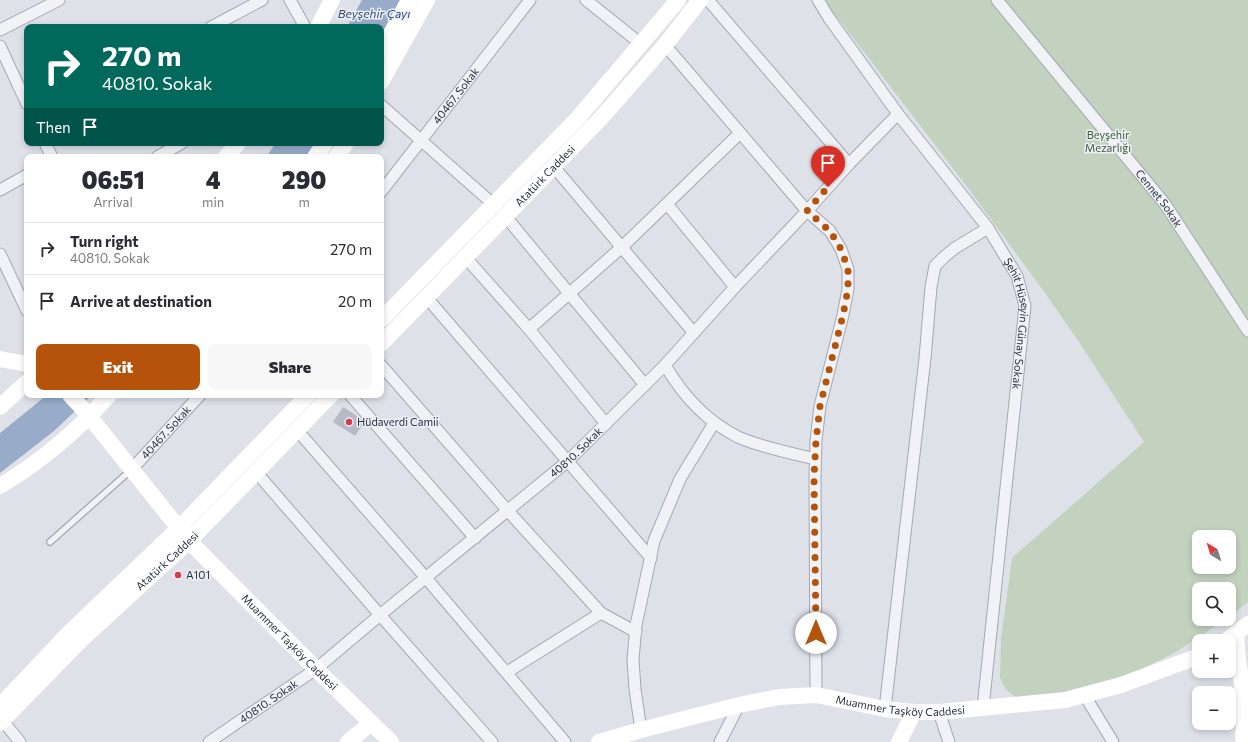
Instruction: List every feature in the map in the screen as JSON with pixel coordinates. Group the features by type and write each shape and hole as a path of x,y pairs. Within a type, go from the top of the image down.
{"main road":[{"path":"320,24 332,0"},
{"path":"384,46 409,0"},
{"path":"384,77 427,0"},
{"name":"Atatürk Caddesi","path":"384,317 578,118 678,0"},
{"name":"Atatürk Caddesi","path":"384,341 602,117 665,46 700,0"},
{"path":"229,154 235,146"},
{"path":"0,359 24,363"},
{"path":"0,407 24,385"},
{"name":"Muammer Taşköy Caddesi","path":"73,398 88,414 189,541 391,742"},
{"path":"0,486 55,446 106,398"},
{"name":"Atatürk Caddesi","path":"1,717 68,634 179,528 305,398"},
{"name":"Atatürk Caddesi","path":"1,717 83,638 189,541 328,398"},
{"path":"1236,634 1248,624"},
{"path":"1236,654 1245,688 1244,735"},
{"name":"Muammer Taşköy Caddesi","path":"599,742 739,705 779,698 816,695 885,709 914,712 939,712 1065,700 1085,696 1121,685 1192,659"},
{"path":"899,742 914,712"},
{"path":"348,742 371,723"}],"street":[{"path":"0,30 59,0"},
{"path":"217,24 262,0"},
{"path":"290,0 303,24"},
{"name":"40467. Sokak","path":"384,188 530,0"},
{"path":"586,0 641,44"},
{"path":"708,0 849,164"},
{"name":"Şehit Hüseyin Günay Sokak","path":"818,0 829,18 898,114 988,228 1017,276 1025,306 983,708"},
{"name":"Cennet Sokak","path":"997,0 1165,204 1248,331"},
{"path":"0,46 24,98"},
{"path":"665,46 807,211 830,231 841,249 848,269 848,289 843,315 820,406 815,459 816,695"},
{"path":"384,107 493,204"},
{"name":"40810. Sokak","path":"209,742 316,669 568,461 665,365 849,164 898,114"},
{"path":"529,329 622,247 740,133"},
{"path":"162,154 177,146"},
{"path":"554,167 694,333"},
{"path":"0,190 24,177"},
{"path":"667,204 735,287"},
{"path":"506,217 645,385"},
{"path":"885,709 922,388 932,280 935,266 944,257 955,248 988,228"},
{"path":"0,254 24,305"},
{"path":"466,258 529,329 606,424"},
{"path":"427,298 651,558"},
{"path":"665,365 676,384 690,401 714,423 739,437 815,459"},
{"path":"384,368 508,511 601,613 636,632"},
{"name":"40467. Sokak","path":"132,469 197,398"},
{"path":"353,398 475,538"},
{"path":"641,730 635,689 633,660 636,632 654,541 680,478 714,423"},
{"path":"297,430 507,672 565,742"},
{"path":"256,472 492,742"},
{"path":"507,672 601,613"},
{"path":"1085,696 1113,742"},
{"path":"720,742 739,705"},
{"path":"939,712 949,742"},
{"path":"1,717 20,742"}],"lane":[{"path":"50,542 132,469"}],"green space":[{"name":"Beyşehir Mezarlığı","path":"821,0 1248,0 1248,602 1236,611 1236,582 1192,582 1192,626 1215,626 1203,634 1192,634 1192,641 1176,652 1130,675 1086,690 1019,698 1005,688 1000,678 1001,639 1012,558 1144,442 1079,342 971,192 841,22"}],"water":[{"name":"Beyşehir Çayı","path":"362,0 401,0 384,31 384,24 349,24"},
{"path":"274,146 315,146 309,154 268,154"},
{"path":"43,398 89,398 54,431 0,473 0,433"}],"building":[{"name":"Hüdaverdi Camii","path":"343,407 365,421 355,436 333,422"}],"place":[{"name":"Hüdaverdi Camii","path":"349,422"},
{"name":"A101","path":"178,575"}],"route":[{"path":"816,633 816,524 814,477 816,441 820,406 848,289 848,269 841,249 830,231 807,211 828,187"}]}
